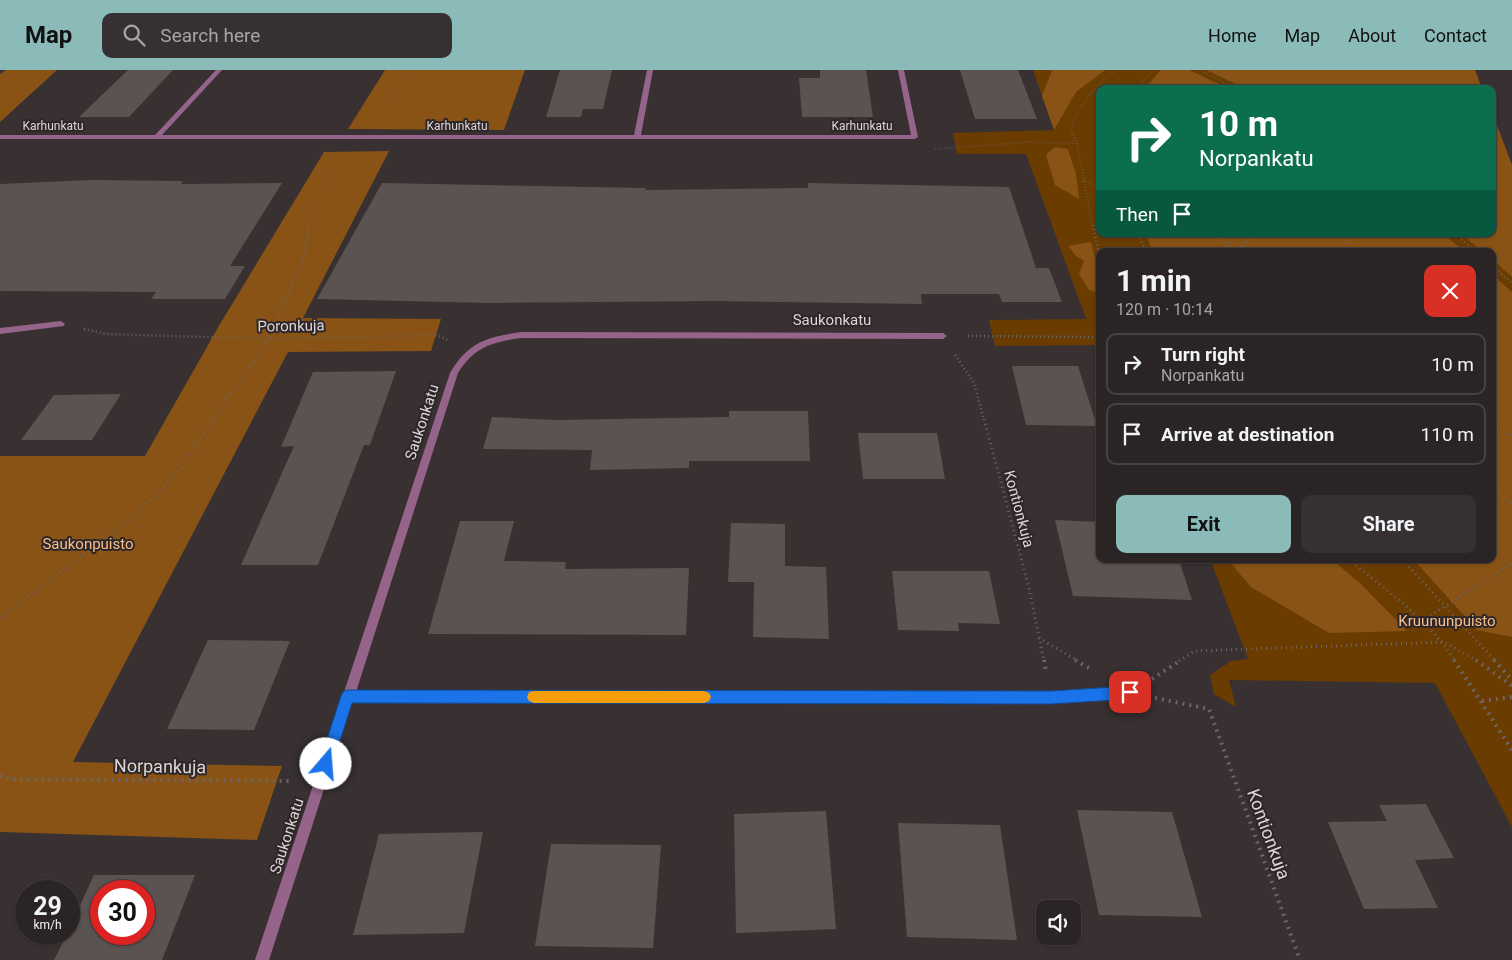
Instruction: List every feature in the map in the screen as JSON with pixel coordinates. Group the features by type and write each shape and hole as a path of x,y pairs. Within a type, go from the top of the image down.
{"street":[{"path":"156,138 219,70"},
{"path":"638,138 650,70"},
{"name":"Karhunkatu","path":"0,137 915,137 901,70"},
{"path":"0,332 61,324"},
{"name":"Saukonkatu","path":"262,960 454,373 462,357 485,342 521,335 943,336"},
{"path":"347,696 1051,698 1130,692"}],"path":[{"path":"0,617 139,512 181,468 268,339 304,260 308,227 322,189 351,137 391,99 407,70"},
{"path":"1097,85 1116,70"},
{"path":"1138,85 1154,70"},
{"path":"1199,70 1231,85"},
{"path":"1096,85 1077,112 1071,130 1077,144 1082,181 1097,248"},
{"path":"956,146 1030,142 1077,144"},
{"path":"1082,181 1096,186"},
{"path":"1218,237 1235,248"},
{"path":"1240,248 1253,237"},
{"path":"1459,237 1472,248"},
{"path":"1496,269 1512,282"},
{"name":"Poronkuja","path":"107,334 268,339 437,335 472,349"},
{"path":"943,336 1096,338"},
{"name":"Kontionkuja","path":"943,336 974,383 1029,588 1051,698"},
{"path":"1496,430 1512,436"},
{"path":"1496,490 1512,504"},
{"path":"1353,563 1422,621 1443,642 1512,750"},
{"path":"1406,563 1512,680"},
{"path":"1422,621 1512,563"},
{"path":"1039,638 1130,692 1196,651 1443,642 1468,654 1512,686"},
{"name":"Kontionkuja","path":"1130,692 1209,709 1300,960"},
{"path":"1482,701 1512,697"},
{"name":"Norpankuja","path":"0,776 10,779 320,782"}],"green space":[{"path":"6,70 57,70 0,122 0,74"},
{"path":"385,70 525,70 504,130 348,129"},
{"name":"Kruununpuisto","path":"1033,70 1475,70 1481,85 1096,85 1096,237 1496,237 1496,123 1512,165 1512,827 1435,683 1229,680 1236,707 1214,694 1210,675 1231,661 1248,659 1212,563 1496,563 1496,248 1096,248 1096,345 995,346 989,320 1086,319 1026,154 957,154 953,133 1054,130"},
{"path":"1052,70 1105,70 1076,92 1054,130 1042,96"},
{"path":"1161,70 1189,70 1221,85 1148,85"},
{"path":"1206,70 1475,70 1481,85 1238,85"},
{"path":"1496,123 1512,165 1512,277 1496,263 1496,248 1478,248 1465,237 1496,237"},
{"path":"1055,147 1068,149 1076,174 1079,199 1055,185 1046,155"},
{"name":"Saukonpuisto","path":"389,151 303,318 441,319 431,351 288,352 73,762 282,766 257,840 0,832 0,456 145,456 220,324 324,152"},
{"path":"1147,237 1447,237 1460,248 1151,248"},
{"path":"1091,242 1096,263 1096,292 1089,290 1079,274 1084,261 1076,256 1068,246"},
{"path":"1496,278 1512,292 1512,637 1477,630 1417,563 1496,563"},
{"path":"1230,563 1336,563 1360,583 1407,631 1329,633 1251,587"}],"building":[{"path":"128,70 173,70 129,117 79,117"},
{"path":"560,70 612,70 603,109 583,109 581,117 546,117"},
{"path":"820,70 866,70 873,117 802,117 799,78 820,78"},
{"path":"960,70 1018,70 1037,119 975,119"},
{"path":"91,180 183,181 181,184 282,183 230,266 245,266 225,299 151,299 156,292 0,291 0,184"},
{"path":"382,183 646,188 645,190 808,188 808,183 1009,187 1036,268 1049,268 1062,302 1002,302 999,294 921,294 922,304 717,301 489,303 317,299"},
{"path":"1012,366 1078,366 1096,426 1026,425"},
{"path":"396,371 370,445 364,445 318,565 241,565 294,446 281,447 313,372"},
{"path":"121,394 92,440 21,440 54,395"},
{"path":"729,411 808,411 810,461 689,461 689,468 590,470 592,450 483,449 492,417 556,420 729,417"},
{"path":"858,433 937,433 945,479 863,479"},
{"path":"1055,520 1096,522 1096,563 1180,563 1192,600 1073,596"},
{"path":"460,521 514,521 504,561 566,562 565,569 689,568 686,635 428,634"},
{"path":"731,523 785,524 785,566 826,567 829,639 753,637 754,582 728,582"},
{"path":"892,571 989,571 1000,624 958,623 959,631 898,630"},
{"path":"208,640 290,641 254,730 167,729"},
{"path":"1426,804 1454,858 1415,860 1438,908 1364,909 1328,822 1387,821 1379,805"},
{"path":"1077,810 1172,812 1202,917 1099,915"},
{"path":"826,811 836,929 736,933 734,814"},
{"path":"898,823 1000,825 1017,940 907,937"},
{"path":"483,832 464,933 353,935 379,834"},
{"path":"551,844 661,845 653,948 535,946"},
{"path":"94,875 195,875 162,960 54,960 62,945 80,945 80,905 90,884 90,945 155,945 155,880 92,880"}],"slow traffic":[{"path":"534,697 704,697"}],"route":[{"path":"326,764 347,696 1051,698 1130,692"}]}
